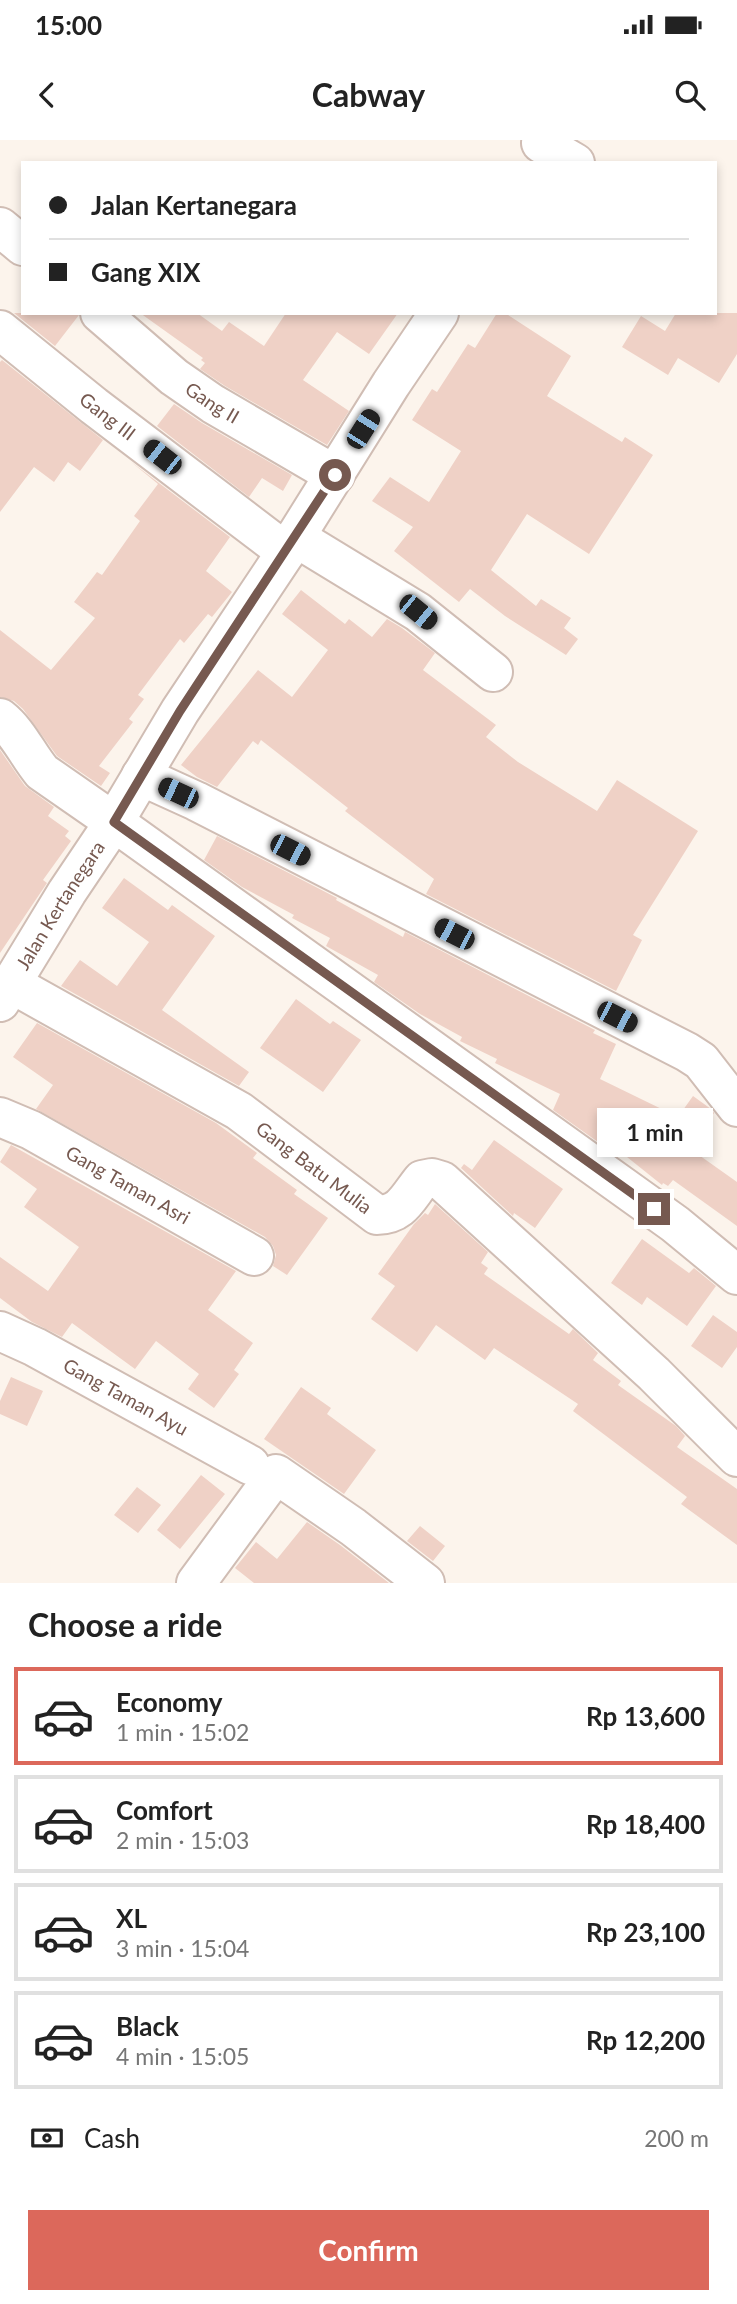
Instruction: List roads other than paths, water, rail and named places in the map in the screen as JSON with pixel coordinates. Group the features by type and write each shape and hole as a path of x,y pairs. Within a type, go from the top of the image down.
{"street":[{"path":"538,149 570,161"},
{"path":"0,227 21,244"},
{"name":"Gang II","path":"102,315 174,377 213,404 335,475"},
{"name":"Jalan Kertanegara","path":"6,993 67,892 114,822 180,711 438,315"},
{"name":"Gang III","path":"0,330 94,406 290,545 418,612 493,672"},
{"path":"0,718 23,741 42,772 675,1224 737,1275"},
{"path":"141,776 196,801 687,1052 701,1060 737,1107"},
{"name":"Gang Batu Mulia","path":"6,993 239,1111 377,1214 389,1215 401,1207 422,1180 432,1178 442,1181 654,1374 737,1457"},
{"name":"Gang Taman Asri","path":"0,1116 31,1130 254,1256"},
{"name":"Gang Taman Ayu","path":"0,1331 250,1465"},
{"path":"206,1579 276,1474 353,1527 425,1583"}]}
